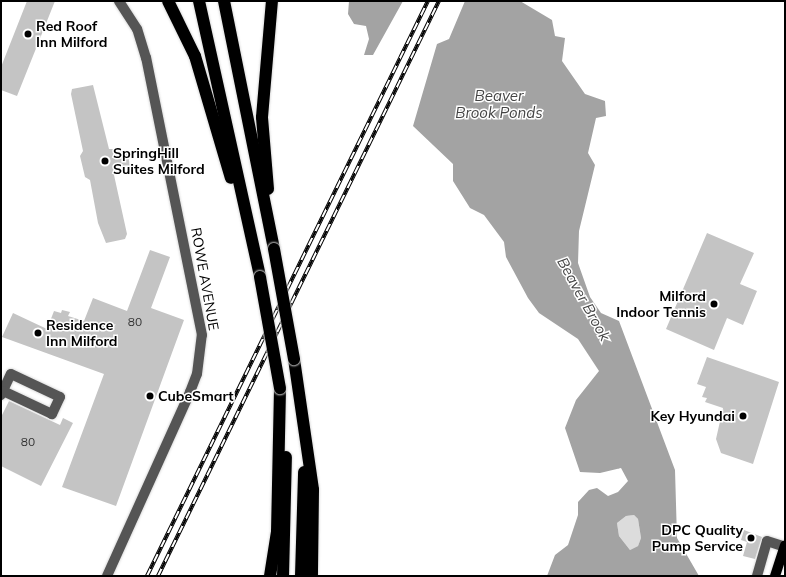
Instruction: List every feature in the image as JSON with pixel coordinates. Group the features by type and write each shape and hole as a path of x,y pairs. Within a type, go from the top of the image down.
{"highway":[{"path":"168,1 181,23 196,62 252,239"},
{"path":"199,1 260,277 280,388 287,485 284,576"},
{"path":"224,1 273,244 294,359 313,490 312,576"},
{"path":"272,1 262,118 273,244"},
{"path":"294,359 304,457 301,576"},
{"path":"270,576 277,532 280,388"}],"main road":[{"path":"775,576 785,546"}],"street":[{"name":"ROWE AVENUE","path":"106,576 190,392 197,374 202,335 146,58 137,29 119,1"},
{"path":"11,374 60,397 52,414 2,393 11,374"},
{"path":"757,576 768,540 785,546"}],"shaded area":[{"path":"634,515 638,519 641,538 638,546 630,550 619,536 617,523 626,516"}],"water":[{"path":"349,1 403,1 373,55 364,55 369,39 366,26 354,24 348,14"},
{"name":"Beaver Brook Ponds","path":"465,1 520,1 552,20 555,36 565,38 562,61 585,94 605,101 606,116 596,118 588,153 595,165 579,231 578,263 590,297 601,313 619,321 675,470 677,538 699,576 547,576 555,555 568,545 578,515 578,502 589,490 597,488 608,496 618,492 628,481 621,468 600,473 580,472 565,428 576,400 599,371 578,339 539,313 528,298 506,257 504,242 484,215 470,208 453,181 453,164 413,126 437,44 449,39","holes":["634,515 638,519 641,538 638,546 630,550 619,536 617,523 626,516"]}],"building":[{"name":"Red Roof Inn Milford","path":"27,1 55,1 17,96 1,90 1,67"},
{"name":"SpringHill Suites Milford","path":"93,85 109,149 113,149 114,153 127,150 130,166 115,170 114,175 127,234 125,239 106,243 98,223 90,180 85,177 80,156 83,151 71,94 72,89"},
{"name":"Milford Indoor Tennis","path":"707,233 754,253 740,284 757,291 743,325 727,318 714,350 666,329"},
{"path":"150,250 170,257 151,308 184,320 116,506 62,487 104,374 2,337 13,313 47,329 54,311 61,313 62,310 70,312 68,316 84,321 93,298 127,311"},
{"name":"Key Hyundai","path":"707,357 779,382 753,464 721,453 716,439 723,408 705,402 707,398 702,397 706,387 697,384"},
{"path":"9,401 60,425 63,418 73,423 41,486 1,466 1,417"},
{"path":"744,530 762,537 755,559 743,556 747,542 741,540"}],"railway":[{"path":"147,576 428,1"},
{"path":"158,576 439,1"}],"place":[{"name":"Red Roof Inn Milford","path":"28,34"},
{"name":"SpringHill Suites Milford","path":"105,161"},
{"name":"Milford Indoor Tennis","path":"714,304"},
{"name":"Residence Inn Milford","path":"38,333"},
{"name":"CubeSmart","path":"150,396"},
{"name":"Key Hyundai","path":"743,416"},
{"name":"DPC Quality Pump Service","path":"751,538"}],"water label":[{"name":"Beaver Brook","path":"584,299"}]}
